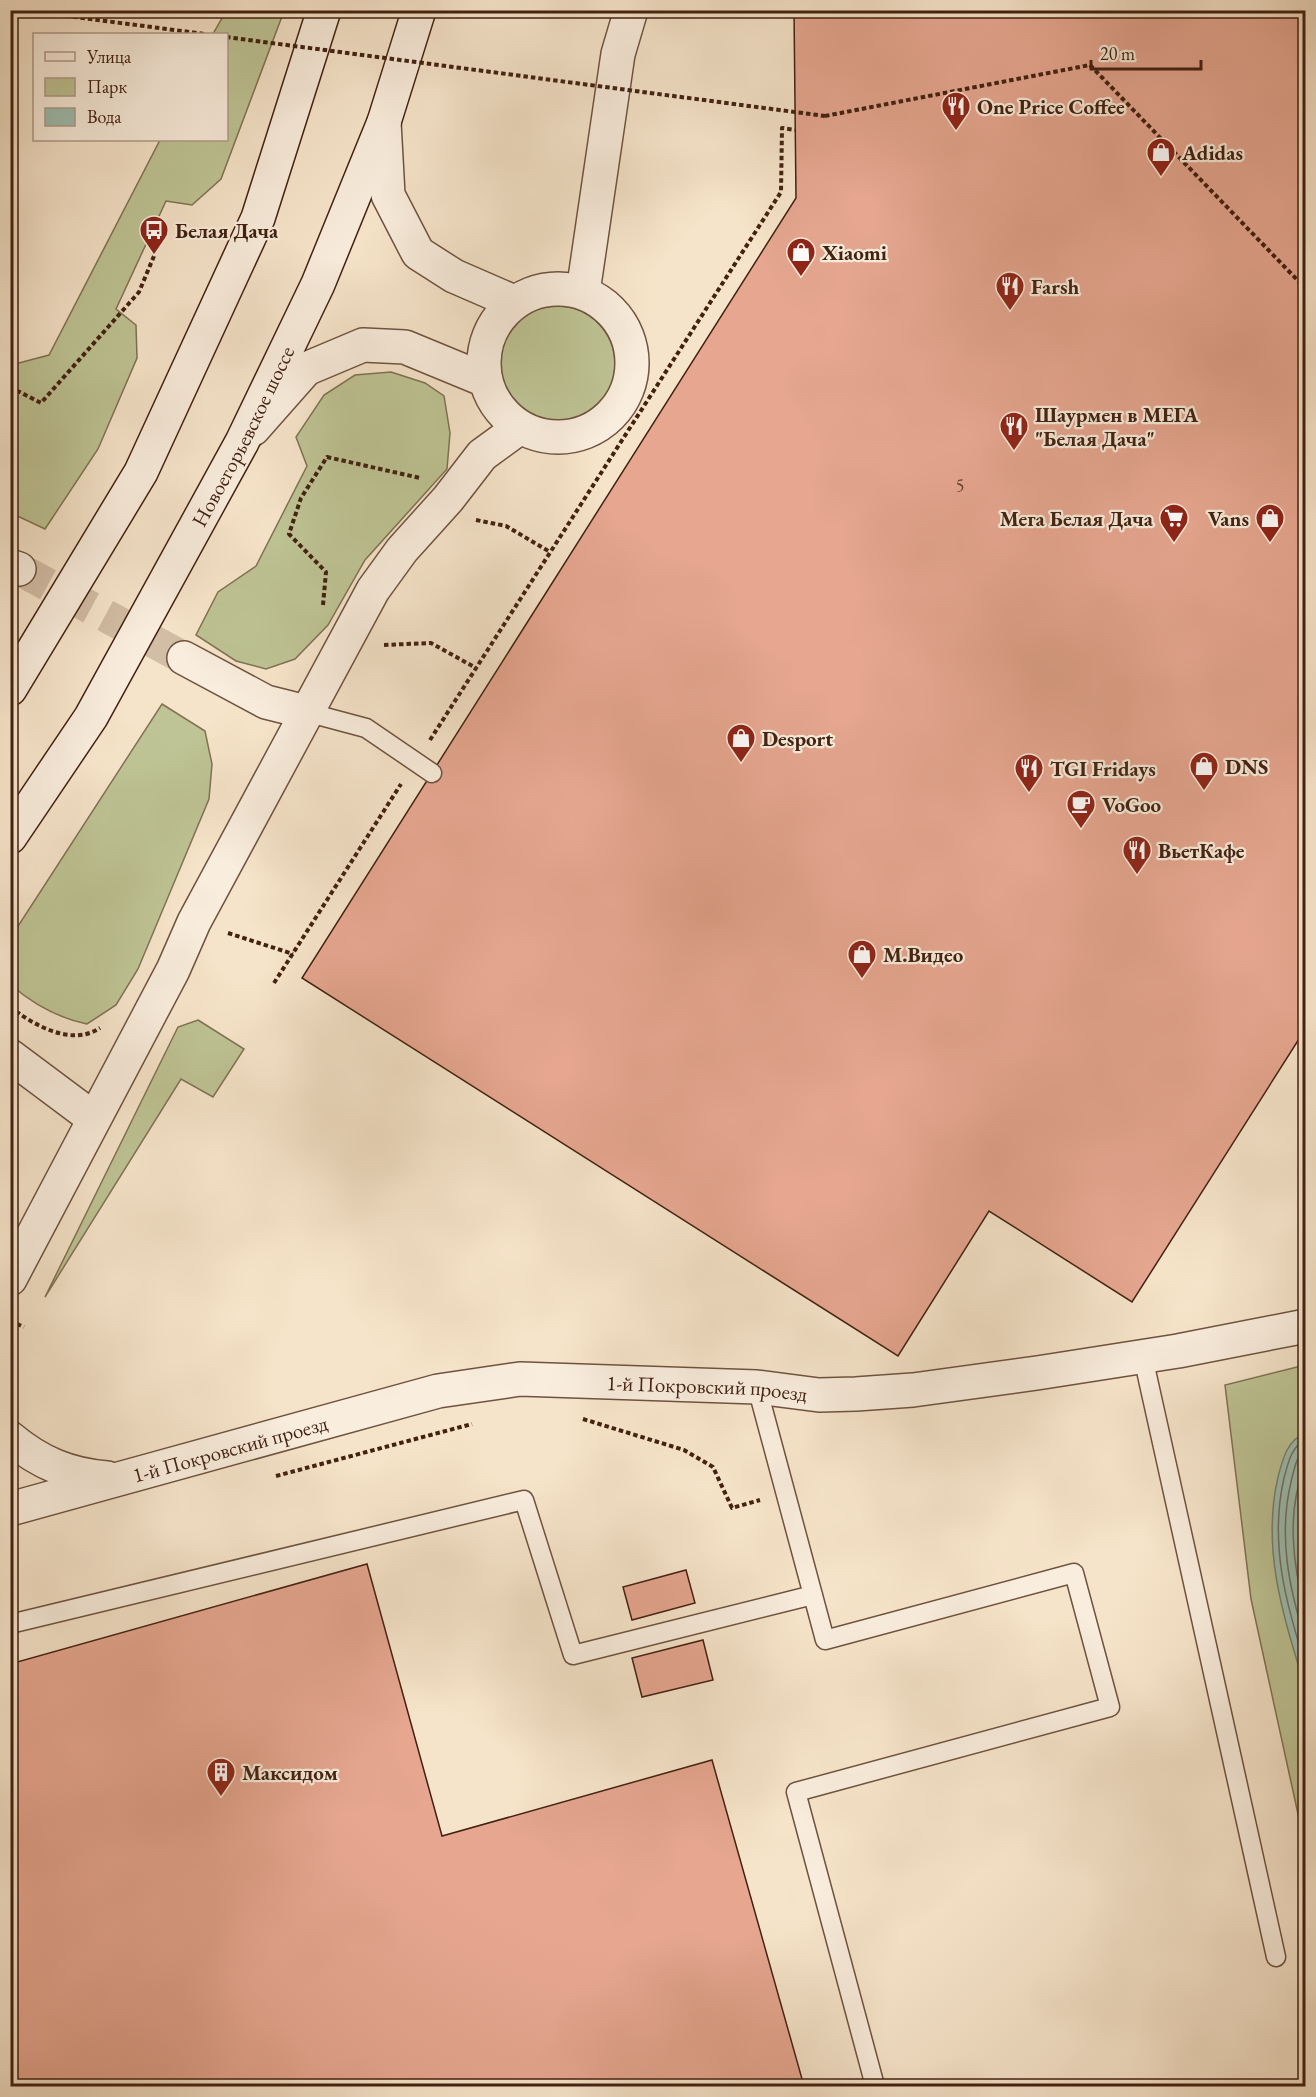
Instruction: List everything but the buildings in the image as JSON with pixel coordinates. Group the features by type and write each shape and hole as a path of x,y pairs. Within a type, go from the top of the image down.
{"street":[{"path":"10,689 141,472 254,228 324,10"},
{"name":"Новоегорьевское шоссе","path":"10,837 91,717 242,442 318,284 384,122 419,10"},
{"path":"583,292 618,54 631,10"},
{"path":"384,122 388,195 418,253 454,276 514,302"},
{"path":"570,289 583,292 598,299 620,319 631,344 633,373 622,403 602,424 578,436 547,438 519,428 498,408 485,380 484,352 496,321 514,302 540,290 570,289"},
{"path":"242,442 306,369 363,345 405,346 485,380"},
{"path":"10,1279 306,712 374,590 402,550 448,499 482,455 519,428"},
{"path":"184,658 266,702 306,712"},
{"path":"10,1056 93,1118"},
{"name":"1-й Покровский проезд","path":"10,1509 438,1391 520,1379 757,1387 819,1395 913,1390 1143,1357 1305,1326"},
{"name":"1-й Покровский проезд","path":"10,1438 50,1465 81,1476 115,1479"}],"lane":[{"path":"306,712 366,728 432,773"},
{"path":"1143,1357 1276,1957"},
{"path":"757,1387 825,1640 1074,1573 1110,1707 796,1792 876,2086"},
{"path":"10,1624 524,1500 573,1655 813,1595"}],"path":[{"path":"21,10 197,33"},
{"path":"228,37 825,116 1090,65 1305,289"},
{"path":"274,983 781,192 782,128 795,130"},
{"path":"10,387 40,403 139,292 154,256"},
{"path":"10,1321 24,1327"}],"green space":[{"path":"226,11 284,11 221,179 192,205 166,201 116,309 136,325 137,358 98,449 45,529 11,513 11,365 49,355 159,141 228,141 228,33 214,33"},
{"path":"557,306 579,310 598,323 611,342 615,364 611,386 598,405 579,418 557,422 535,418 516,405 503,386 499,364 503,342 516,323 535,310"},
{"path":"391,372 425,383 444,396 450,433 447,469 365,560 328,625 295,659 266,669 236,661 196,635 218,592 256,566 307,466 296,437 324,395 355,375"},
{"path":"162,704 205,731 212,764 209,799 138,969 116,1005 87,1024 46,1009 11,985 11,937"},
{"path":"198,1020 244,1049 213,1097 181,1079 45,1297 178,1027"},
{"path":"11,1122 15,1130 11,1181"},
{"path":"1305,1365 1305,1846 1251,1599 1225,1385"}],"water":[{"path":"1305,1433 1305,1687 1277,1584 1272,1531 1273,1504 1282,1463 1290,1445"}],"tunnel":[{"path":"19,569 184,658"}],"place":[{"name":"One Price Coffee","path":"956,132"},
{"name":"Adidas","path":"1161,178"},
{"name":"Белая Дача","path":"154,256"},
{"name":"Xiaomi","path":"801,278"},
{"name":"Farsh","path":"1010,312"},
{"name":"Шаурмен в МЕГА \"Белая Дача\"","path":"1014,452"},
{"name":"Мега Белая Дача","path":"1174,544"},
{"name":"Vans","path":"1270,544"},
{"name":"Desport","path":"741,764"},
{"name":"DNS","path":"1204,792"},
{"name":"TGI Fridays","path":"1029,794"},
{"name":"VoGoo","path":"1081,830"},
{"name":"ВьетКафе","path":"1137,876"},
{"name":"М.Видео","path":"862,980"},
{"name":"Максидом","path":"221,1798"}]}
